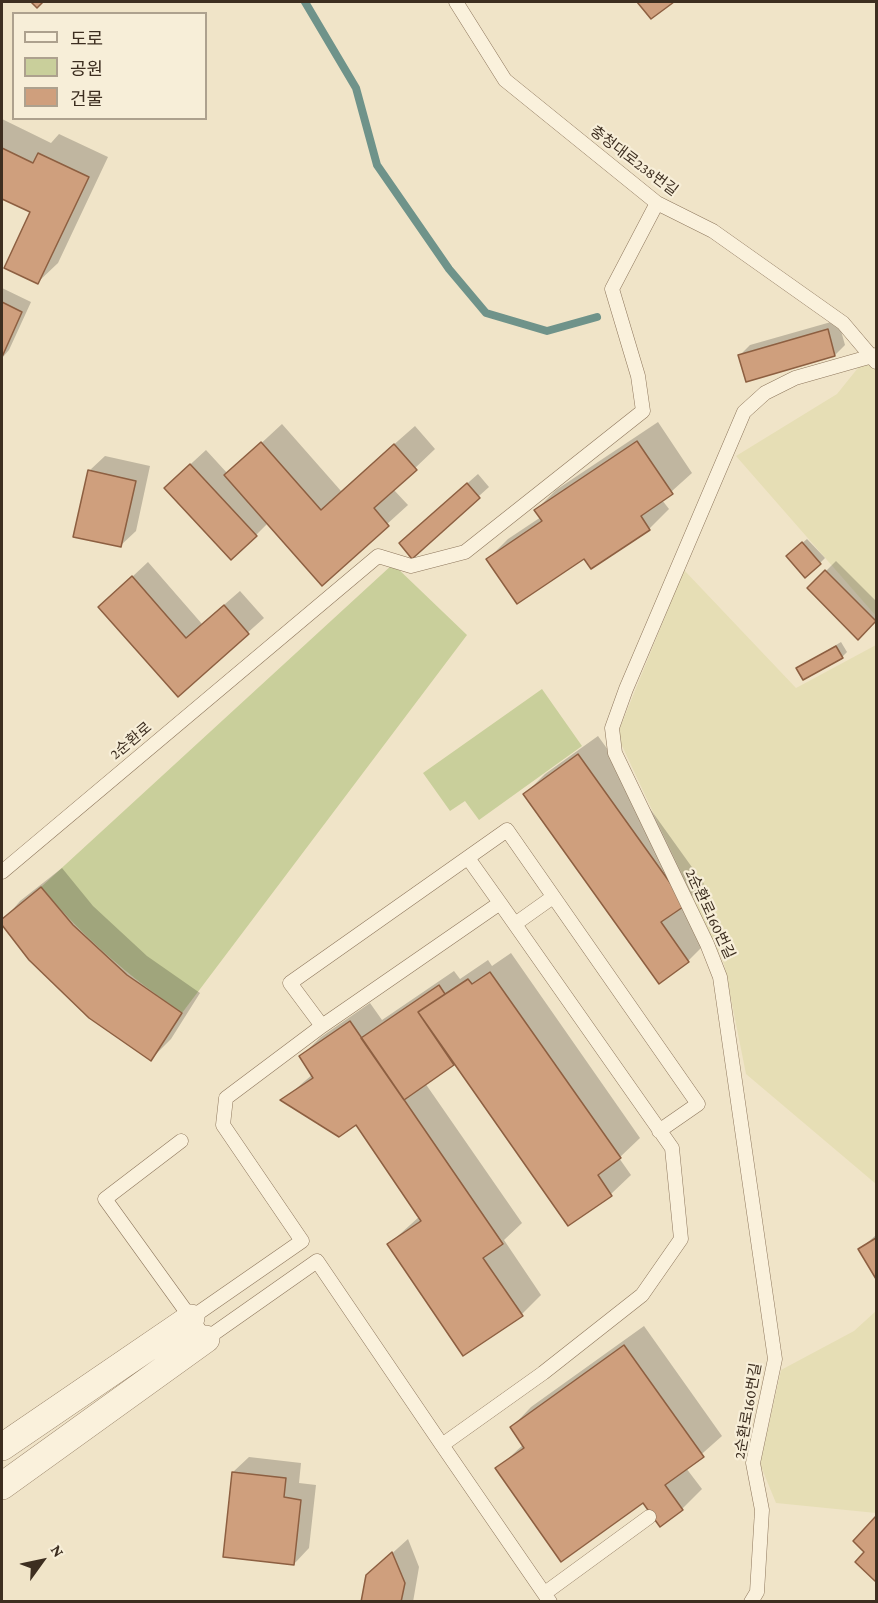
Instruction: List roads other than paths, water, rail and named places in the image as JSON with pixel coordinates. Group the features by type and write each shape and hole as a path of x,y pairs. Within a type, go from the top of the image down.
{"street":[{"path":"2,1447 199,1328"},
{"path":"2,1486 199,1328"}],"lane":[{"name":"충청대로238번길","path":"456,2 505,80 657,203 713,231 843,323 875,357"},
{"name":"2순환로","path":"2,872 378,556 411,566 465,552 643,411 638,376 612,289 657,203"},
{"name":"2순환로160번길","path":"751,1602 757,1592 762,1510 753,1463 775,1359 720,977 707,944 615,753 612,728 626,689 744,412 765,393 795,378 875,357"},
{"path":"322,1026 290,983 507,830 698,1104 659,1131"},
{"path":"442,1445 543,1373 642,1295 681,1239 672,1148 468,858"},
{"path":"515,924 554,897"},
{"path":"500,903 322,1026 226,1098 223,1125 547,1597 649,1517"},
{"path":"181,1141 105,1199 199,1328"},
{"path":"199,1328 302,1241"},
{"path":"199,1328 317,1261"}],"waterway":[{"path":"305,2 356,88 377,165 449,269 486,313 547,331 597,317"}]}
